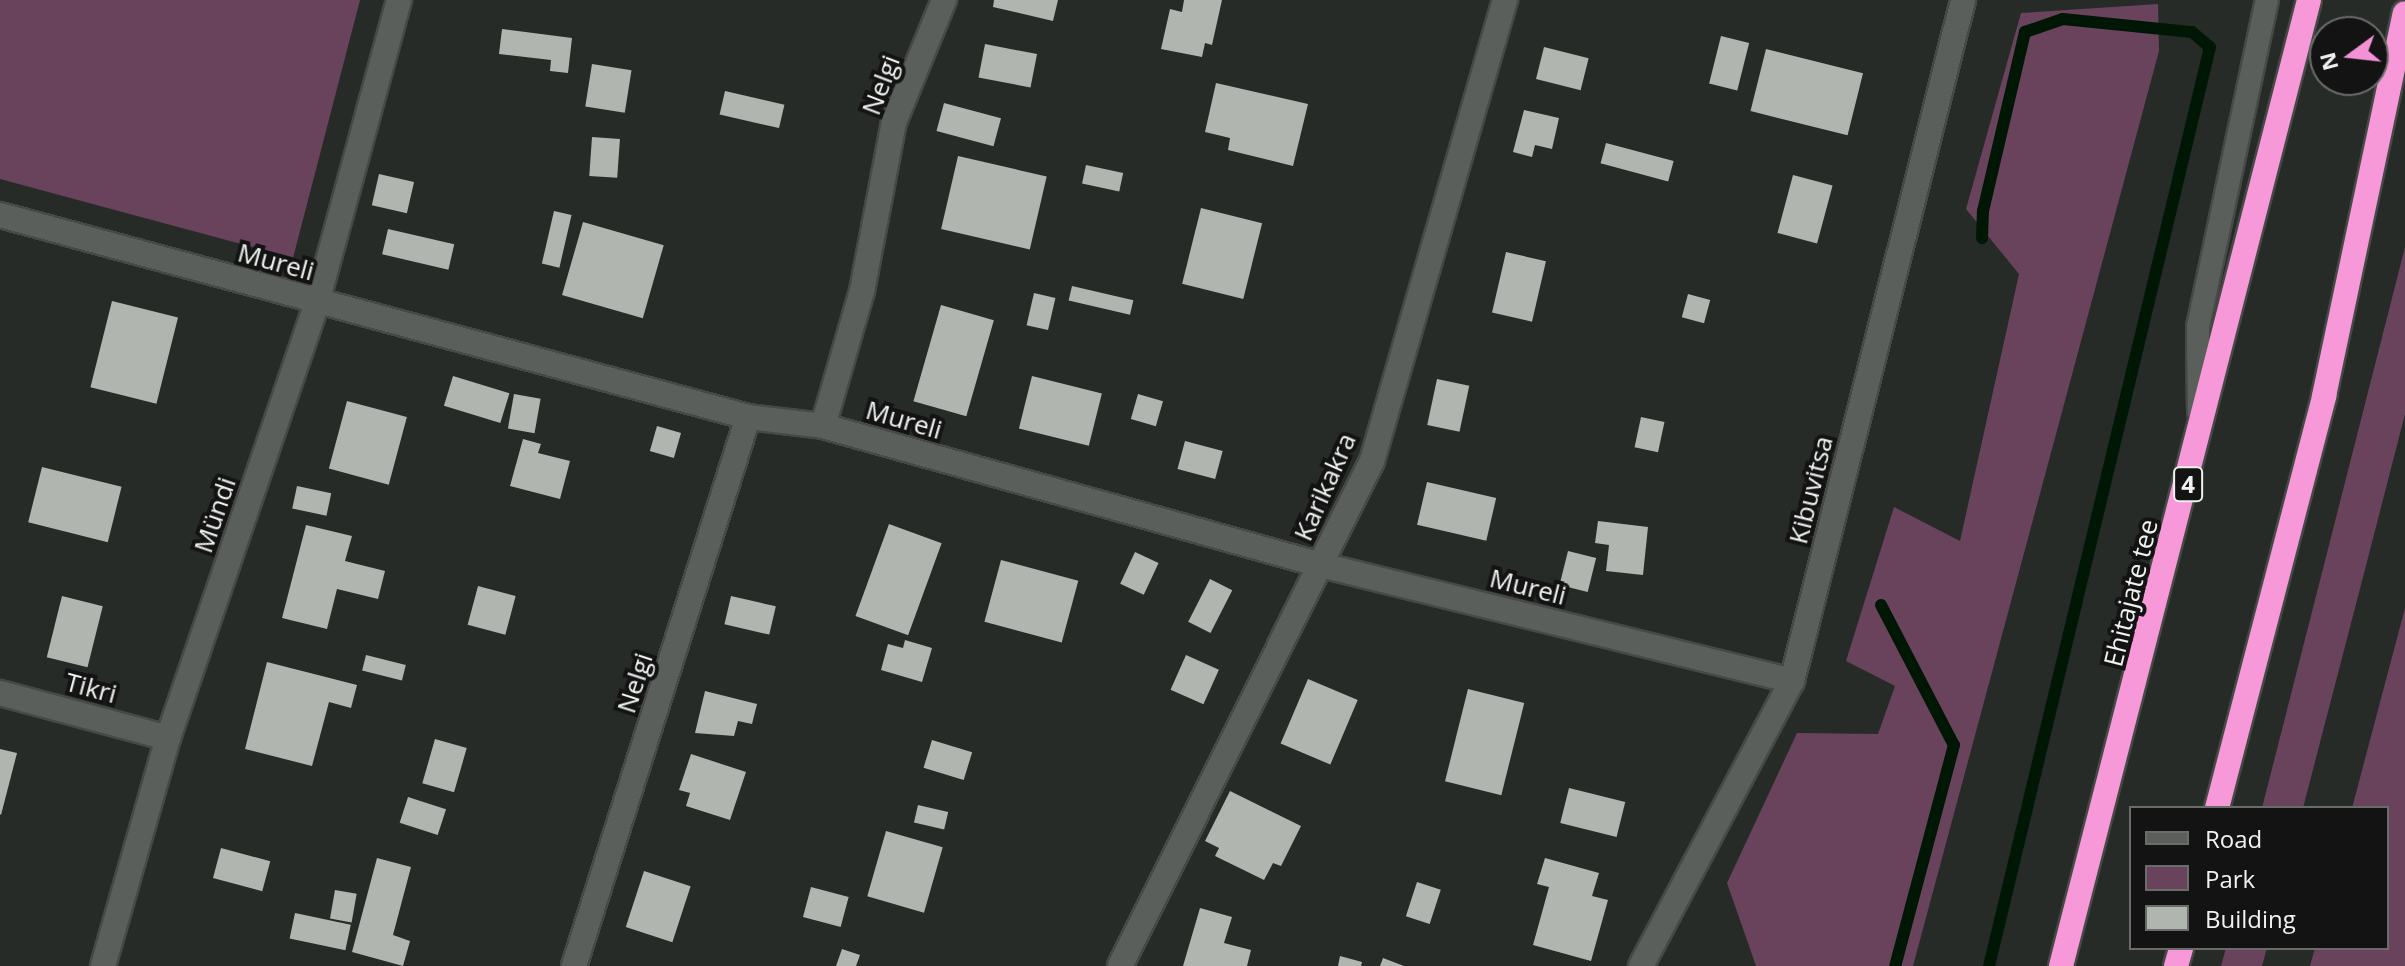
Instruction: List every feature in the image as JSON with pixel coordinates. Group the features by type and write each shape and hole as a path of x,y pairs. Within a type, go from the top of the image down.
{"highway":[{"name":"Ehitajate tee","path":"2061,966 2199,440 2309,0"},
{"path":"2218,806 2324,396 2405,13"}],"street":[{"name":"Mündi","path":"103,966 168,738 317,302 399,0"},
{"name":"Nelgi","path":"823,426 862,291 894,122 944,0"},
{"name":"Karikakra","path":"1120,966 1372,461 1505,0"},
{"name":"Kibuvitsa","path":"1641,966 1792,681 1963,0"},
{"name":"Mureli","path":"0,215 748,417 823,426 1321,565 1792,681"},
{"name":"Nelgi","path":"574,966 748,417"},
{"name":"Tikri","path":"0,693 168,738"}],"lane":[{"path":"2199,440 2198,327 2267,0"}],"green space":[{"path":"0,0 360,0 293,258 0,179"},
{"path":"2158,4 2159,51 1913,966 1756,966 1727,883 1797,733 1878,734 1895,686 1846,661 1894,507 1960,541 2019,274 1966,209 2021,13"},
{"path":"2405,247 2405,414 2304,806 2263,806"},
{"path":"2405,608 2405,966 2310,966 2314,950 2389,950 2389,806 2353,806"},
{"path":"2225,950 2266,950 2262,966 2221,966"}],"building":[{"path":"994,0 1058,0 1053,21 993,7"},
{"path":"1184,0 1222,0 1212,45 1205,43 1202,57 1161,49 1170,9 1182,12"},
{"path":"502,29 572,38 568,73 550,71 551,60 499,54"},
{"path":"1721,36 1749,43 1737,91 1709,84"},
{"path":"985,44 1037,54 1031,87 979,77"},
{"path":"1544,47 1589,58 1581,90 1536,79"},
{"path":"1766,49 1863,73 1848,135 1751,111"},
{"path":"592,64 632,70 625,113 585,106"},
{"path":"1216,83 1308,104 1293,166 1228,150 1230,138 1205,132"},
{"path":"725,91 784,105 779,128 720,114"},
{"path":"944,103 1001,118 993,146 936,131"},
{"path":"1524,110 1559,118 1552,149 1535,145 1532,157 1513,152"},
{"path":"592,137 620,139 617,178 589,176"},
{"path":"1606,143 1674,161 1668,181 1601,163"},
{"path":"958,156 1047,176 1030,250 941,229"},
{"path":"1086,165 1123,173 1119,191 1082,184"},
{"path":"379,174 414,182 407,213 372,205"},
{"path":"1793,175 1833,186 1817,244 1777,233"},
{"path":"1201,208 1262,223 1243,299 1182,284"},
{"path":"554,211 572,215 559,268 542,264"},
{"path":"583,222 664,245 643,318 562,295"},
{"path":"388,229 454,244 448,270 382,254"},
{"path":"1506,252 1546,261 1532,322 1492,312"},
{"path":"1072,286 1133,300 1130,315 1069,301"},
{"path":"1034,293 1055,298 1048,330 1027,325"},
{"path":"1688,294 1710,300 1704,323 1682,317"},
{"path":"112,301 178,317 156,404 90,387"},
{"path":"941,305 994,320 966,416 913,401"},
{"path":"453,376 509,393 500,423 444,406"},
{"path":"1032,376 1102,393 1089,446 1019,428"},
{"path":"1437,379 1469,386 1460,432 1427,425"},
{"path":"514,394 541,399 535,433 508,428"},
{"path":"1138,394 1163,401 1156,426 1131,419"},
{"path":"347,401 407,417 389,485 329,469"},
{"path":"1641,417 1664,422 1658,452 1635,447"},
{"path":"657,426 681,433 674,458 650,451"},
{"path":"523,439 541,444 538,453 570,461 560,499 510,486"},
{"path":"1185,441 1223,451 1215,479 1177,469"},
{"path":"42,467 122,487 108,542 28,522"},
{"path":"1427,482 1496,498 1486,541 1417,525"},
{"path":"297,486 331,493 326,516 292,508"},
{"path":"1598,521 1648,527 1643,575 1606,571 1609,545 1595,543"},
{"path":"889,524 942,543 908,635 855,616"},
{"path":"306,525 352,536 345,561 385,571 378,599 337,589 327,629 282,618"},
{"path":"1568,551 1596,558 1588,592 1560,585"},
{"path":"1135,552 1159,563 1144,595 1120,584"},
{"path":"1001,560 1078,581 1062,643 984,622"},
{"path":"1210,579 1232,590 1210,633 1188,622"},
{"path":"478,586 516,596 505,635 468,625"},
{"path":"62,596 103,606 88,667 47,657"},
{"path":"731,596 776,606 769,635 724,624"},
{"path":"905,640 932,648 922,682 881,670 888,644 903,648"},
{"path":"366,655 406,665 402,680 362,671"},
{"path":"1186,655 1219,670 1203,704 1171,690"},
{"path":"267,662 357,685 351,708 329,702 312,766 245,749"},
{"path":"1308,679 1358,700 1330,765 1281,743"},
{"path":"1468,689 1524,703 1501,795 1445,781"},
{"path":"705,691 757,704 752,724 738,721 734,736 695,733"},
{"path":"435,739 467,748 454,792 422,783"},
{"path":"932,740 972,752 964,780 924,768"},
{"path":"0,749 17,753 1,815 0,814"},
{"path":"691,754 746,772 730,820 686,806 690,793 679,790"},
{"path":"1569,788 1625,802 1617,837 1560,823"},
{"path":"1230,791 1301,826 1281,866 1273,863 1264,880 1215,856 1219,848 1205,841"},
{"path":"408,797 446,809 438,835 400,823"},
{"path":"918,805 948,812 944,830 914,823"},
{"path":"886,831 943,847 924,913 867,896"},
{"path":"221,848 270,861 262,891 213,878"},
{"path":"377,858 411,867 393,935 410,941 403,966 352,952"},
{"path":"1545,858 1599,873 1592,896 1608,900 1591,961 1533,945 1549,887 1537,884"},
{"path":"644,871 691,886 672,942 626,927"},
{"path":"1417,882 1441,890 1430,924 1406,916"},
{"path":"811,887 849,897 841,927 803,917"},
{"path":"335,890 357,894 352,922 330,919"},
{"path":"1200,908 1232,917 1224,943 1251,950 1247,966 1183,966"},
{"path":"295,913 351,925 345,950 290,938"},
{"path":"842,949 860,955 856,966 836,966"},
{"path":"1340,956 1362,962 1361,966 1338,966"},
{"path":"1383,958 1404,966 1380,966"}],"waterway":[{"path":"1982,238 1983,211 2025,32 2063,19 2192,32 2210,47 1989,966"},
{"path":"1881,605 1954,745 1895,966"}]}
